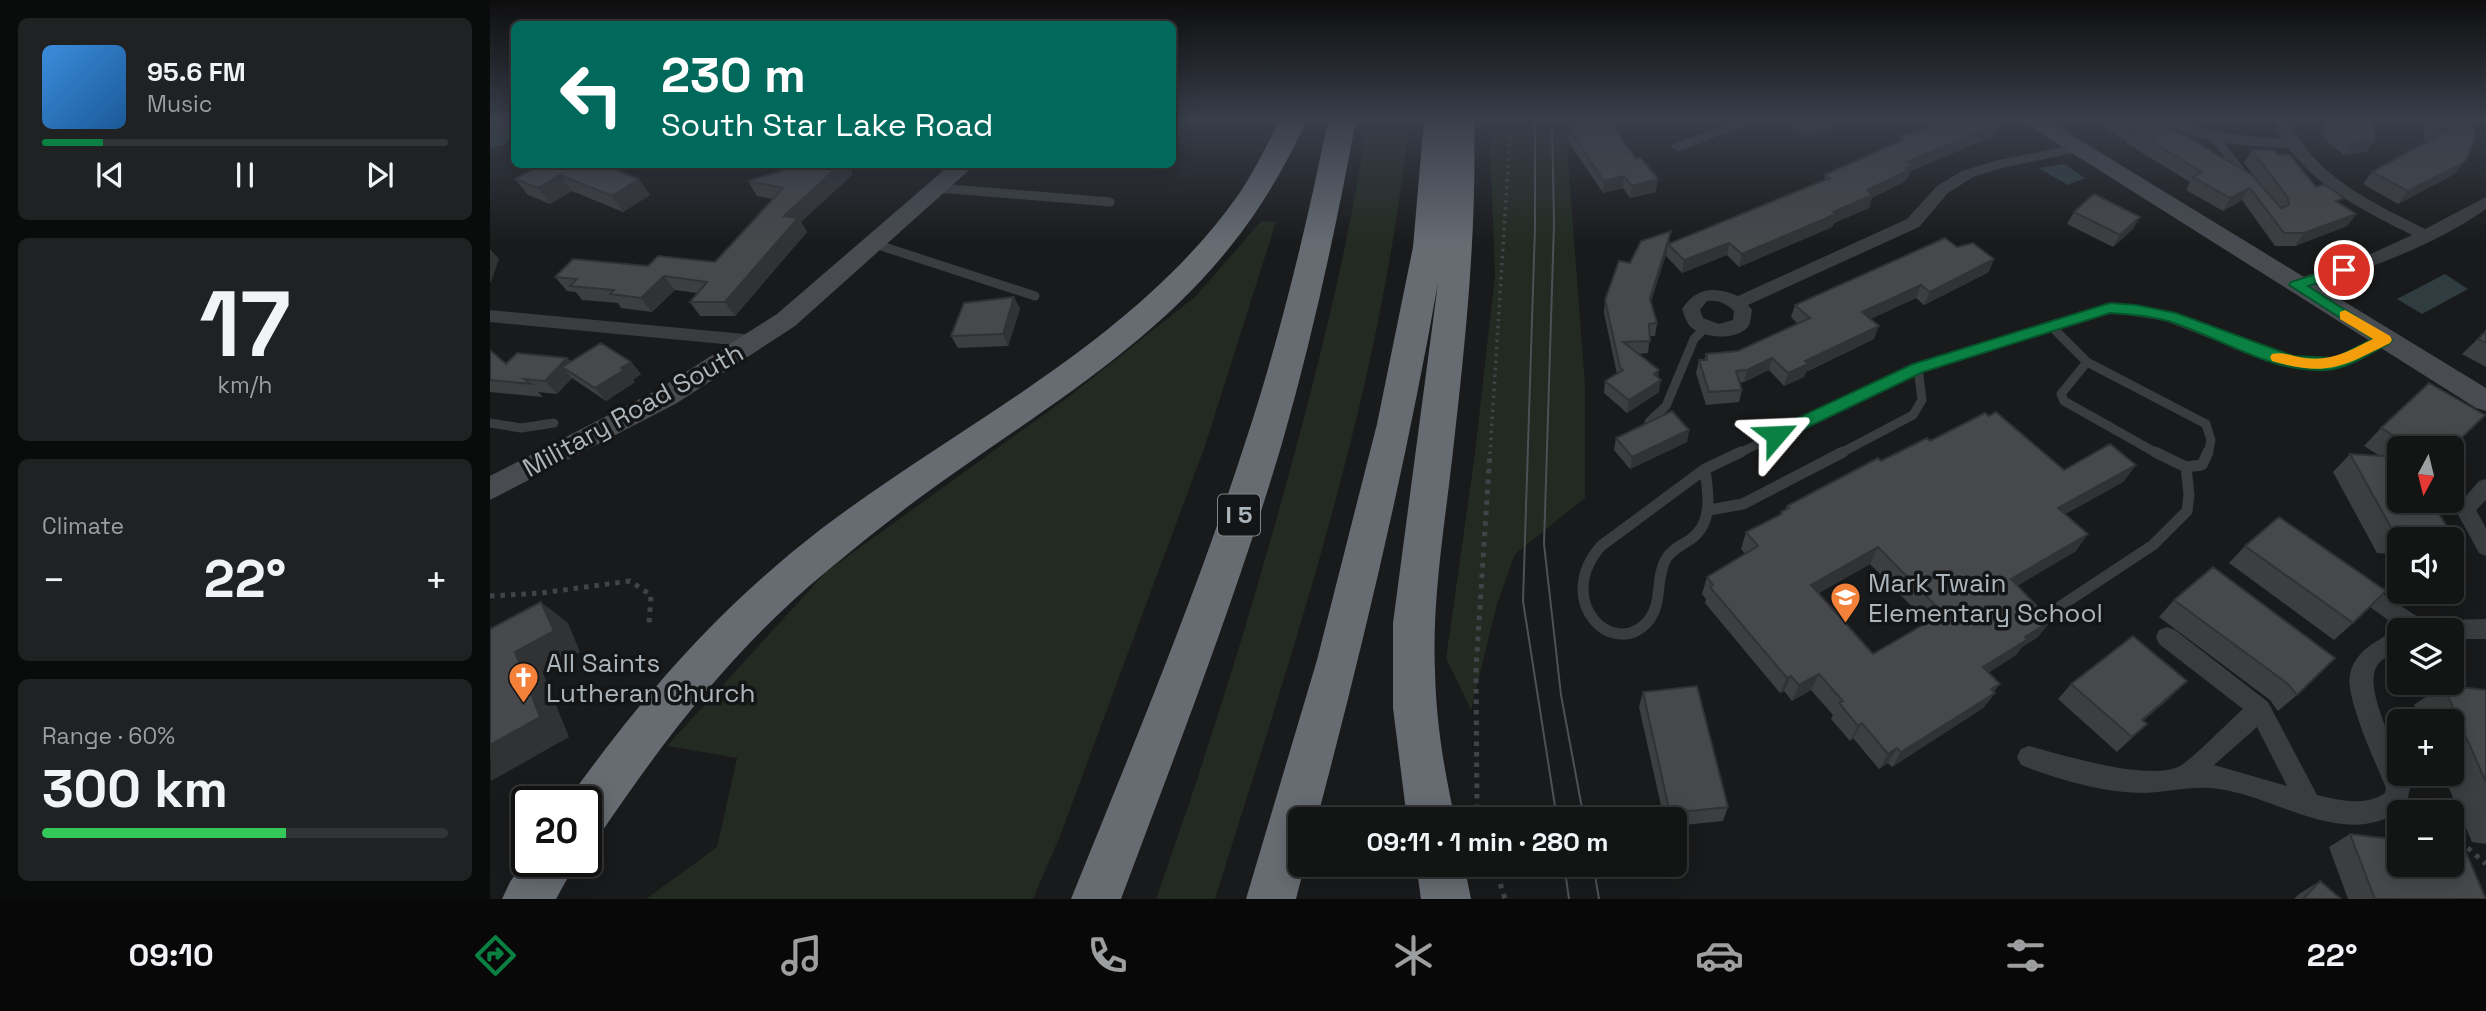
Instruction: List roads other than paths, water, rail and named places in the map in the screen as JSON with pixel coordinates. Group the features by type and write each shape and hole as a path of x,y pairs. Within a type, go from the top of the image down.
{"highway":[{"path":"602,793 673,698 717,648 773,592 940,463 1058,384 1114,340 1178,283 1212,248 1256,192 1274,162"},
{"name":"I 5","path":"1096,899 1173,702 1249,487 1302,305 1333,162"},
{"path":"1271,899 1338,660 1395,424 1429,247 1435,162"},
{"path":"1429,807 1421,768 1413,670 1418,577 1454,292 1462,162"},
{"path":"1442,877 1446,899"}],"main road":[{"path":"2100,162 2486,401"},
{"name":"Military Road South","path":"490,489 668,396 786,320 875,244 935,176 957,168"}],"street":[{"path":"1738,303 1913,223 1924,215 1941,190 1955,180 2019,162"},
{"path":"2311,162 2322,173 2383,214 2425,235"},
{"path":"2296,285 2368,262 2464,217 2486,202"},
{"path":"1710,295 1730,298 1738,303 1744,317 1735,328 1715,331 1704,328 1692,316 1694,302 1710,295"},
{"path":"490,316 755,341"},
{"path":"2486,487 2465,509 2486,547"},
{"path":"2339,574 2402,618"},
{"path":"2464,629 2486,629"},
{"path":"2167,636 2260,709 2308,805"},
{"path":"2029,757 2140,781 2185,776 2244,781 2308,805 2344,813 2369,814 2392,806 2397,799 2398,788 2368,712 2361,675 2371,656 2387,646"},
{"path":"2185,776 2260,709"}],"lane":[{"path":"2233,162 2248,181"},
{"path":"935,176 1111,202"},
{"path":"875,244 1035,296"},
{"path":"1705,469 1709,510 1695,536 1670,552 1665,560 1657,602 1648,621 1629,633 1606,632 1596,626 1588,617 1584,573 1590,559 1601,546 1705,469 1918,368 2110,308 2136,309 2171,317 2270,355 2307,364 2338,362 2385,340"},
{"path":"2051,326 2087,362 2206,424 2212,433 2211,448 2202,465 2186,467 2064,401 2061,394 2087,362"},
{"path":"1649,422 1665,406 1694,339 1704,328"},
{"path":"1709,510 1744,504 1913,415 1922,400 1918,368"},
{"path":"490,423 522,428 554,423"},
{"path":"2047,615 2153,545 2187,511 2189,495 2186,467"}],"tram line":[{"path":"1535,162 1523,601 1555,807"},
{"path":"1553,162 1554,224 1544,544 1561,695 1582,807"},
{"path":"1566,877 1569,899"},
{"path":"1595,877 1599,899"}],"place":[{"name":"Mark Twain Elementary School","path":"1845,625"},
{"name":"All Saints Lutheran Church","path":"523,705"}]}
